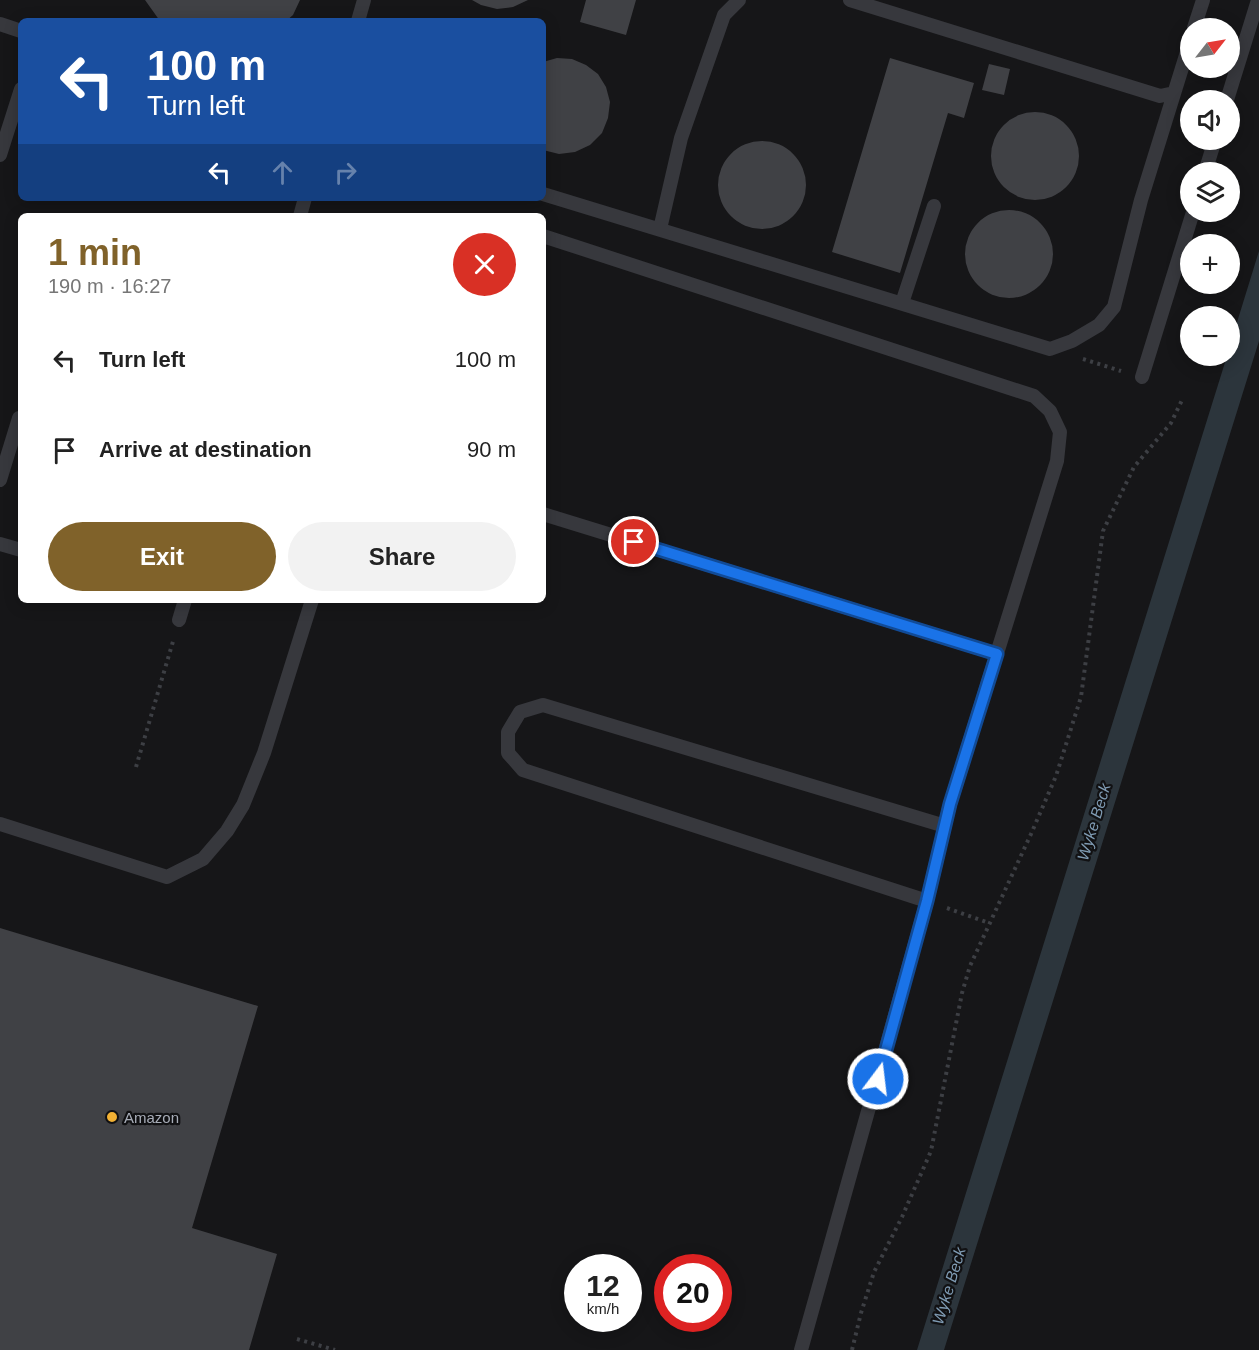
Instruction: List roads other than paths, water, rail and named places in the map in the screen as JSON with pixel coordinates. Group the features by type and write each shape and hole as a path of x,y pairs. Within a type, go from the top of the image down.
{"lane":[{"path":"359,18 364,0"},
{"path":"660,230 681,138 724,15 739,0"},
{"path":"850,0 1160,96 1174,93"},
{"path":"1197,18 1203,0"},
{"path":"1230,90 1258,0"},
{"path":"0,24 18,30"},
{"path":"546,195 1050,349 1072,341 1098,325 1114,307 1141,201 1180,74"},
{"path":"0,155 18,98"},
{"path":"902,303 934,206"},
{"path":"1142,377 1190,222"},
{"path":"546,237 1034,396 1050,411 1060,432 1057,460 945,826 927,901 801,1350"},
{"path":"0,480 18,421"},
{"path":"546,515 997,654"},
{"path":"0,544 18,549"},
{"path":"179,620 183,603"},
{"path":"0,824 167,877 203,859 227,831 243,805 264,753 311,603"},
{"path":"927,901 523,770 508,753 508,732 520,712 543,705 945,826"}],"water":[{"name":"Wyke Beck","path":"1259,251 1259,341 944,1350 917,1350 1224,366 1240,366 1240,313"}],"place":[{"name":"Amazon","path":"112,1117"}]}
